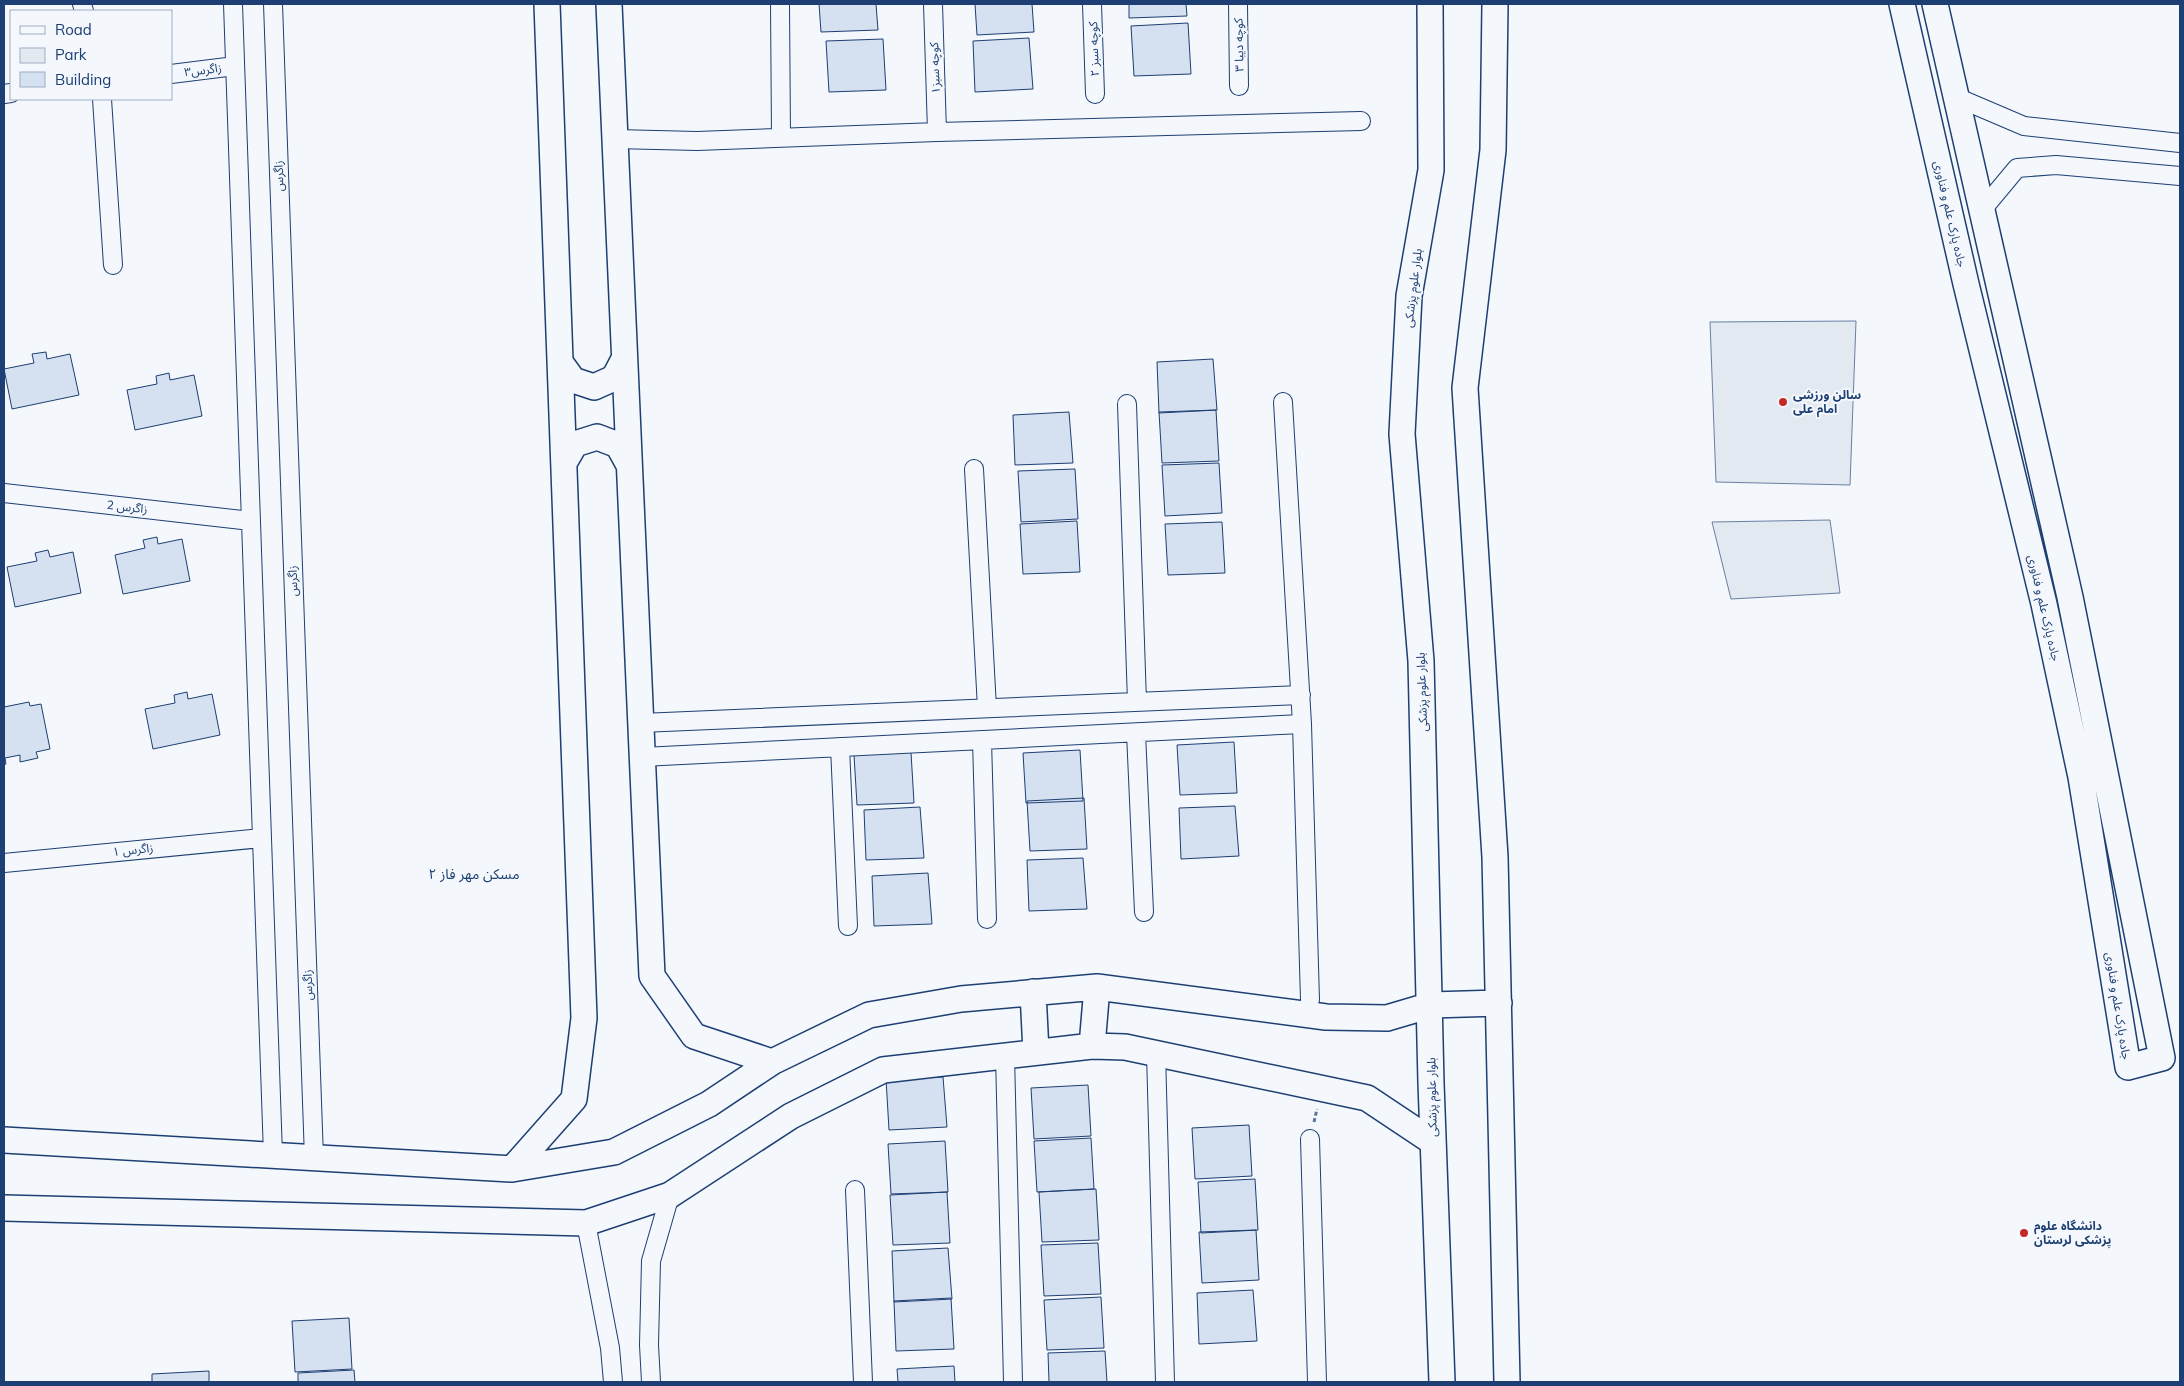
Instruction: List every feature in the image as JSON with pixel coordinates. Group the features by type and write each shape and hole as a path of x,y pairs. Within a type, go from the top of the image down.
{"street":[{"path":"233,4 273,1155"},
{"name":"زاگرس","path":"273,4 314,1158"},
{"path":"512,1169 574,1099 584,1018 547,4"},
{"path":"609,4 652,976 694,1036 772,1062"},
{"path":"780,4 781,138"},
{"name":"کوچه سبز۱","path":"933,4 937,132"},
{"name":"کوچه سبز ۲","path":"1092,4 1095,94"},
{"name":"کوچه دیبا ۳","path":"1238,4 1239,86"},
{"name":"بلوار علوم پزشکی","path":"1430,4 1431,170 1410,296 1402,434 1421,661 1433,1142 1442,1382"},
{"path":"1495,4 1493,150 1465,388 1495,858 1507,1382"},
{"name":"جاده پارک علم و فناوری","path":"1902,4 1966,284 2044,604 2081,777 2128,1067 2162,1058 2070,597 1935,4"},
{"name":"زاگرس۳","path":"172,74 235,66"},
{"path":"1956,97 2024,126 2180,143"},
{"path":"102,100 113,265"},
{"path":"615,139 697,141 937,132 1361,121"},
{"path":"1982,210 2017,168 2056,165 2180,176"},
{"path":"560,362 573,380 594,387 614,378 624,359"},
{"path":"1283,402 1302,724 1310,1000"},
{"path":"1127,404 1137,702"},
{"path":"564,463 575,444 597,437 618,445 629,465"},
{"path":"974,469 987,708"},
{"name":"زاگرس 2","path":"4,493 251,521"},
{"path":"2044,604 2070,597"},
{"path":"641,723 1300,695"},
{"path":"642,757 1302,724"},
{"path":"1136,732 1144,912"},
{"path":"982,740 988,919"},
{"path":"840,748 848,926"},
{"name":"زاگرس ۱","path":"4,863 262,838"},
{"path":"1092,1046 1097,987"},
{"path":"4,1140 512,1169 614,1152 710,1104 772,1062 869,1015 961,999 1097,987 1326,1017 1387,1018 1431,1004 1499,1003"},
{"path":"1033,992 1036,1052"},
{"path":"4,1208 586,1222 670,1195 791,1116 883,1070 1092,1046 1125,1047 1367,1098 1433,1142"},
{"path":"1156,1053 1165,1382"},
{"path":"1005,1056 1013,1382"},
{"path":"1310,1139 1317,1382"},
{"path":"855,1190 863,1382"},
{"path":"651,1382 649,1345 651,1261 670,1195"},
{"path":"586,1222 610,1348 613,1382"}],"path":[{"path":"1310,1139 1321,1089"}],"green space":[{"name":"سالن ورزشی امام علی","path":"1856,321 1850,485 1716,482 1710,322"},
{"path":"1830,520 1840,593 1731,599 1712,522"}],"building":[{"path":"819,4 876,4 878,30 821,32"},
{"path":"975,4 1032,4 1034,32 977,35"},
{"path":"1129,4 1186,4 1187,16 1129,18"},
{"path":"1188,23 1191,74 1134,76 1131,26"},
{"path":"1029,38 1033,89 975,92 973,41"},
{"path":"883,39 886,90 829,92 826,41"},
{"path":"46,352 47,359 70,354 79,395 12,409 4,369 34,363 32,354"},
{"path":"1213,359 1217,410 1159,413 1157,362"},
{"path":"169,373 170,380 194,375 202,416 135,430 127,390 157,384 156,376"},
{"path":"1216,410 1219,461 1162,463 1159,412"},
{"path":"1069,412 1073,463 1015,465 1013,415"},
{"path":"1219,463 1222,513 1165,516 1162,465"},
{"path":"1075,469 1078,519 1021,522 1018,471"},
{"path":"1077,521 1080,572 1023,574 1020,524"},
{"path":"1222,522 1225,573 1168,575 1165,524"},
{"path":"157,537 158,544 182,539 190,581 123,594 115,555 145,548 143,540"},
{"path":"48,550 50,557 73,552 81,593 15,607 7,567 37,561 35,553"},
{"path":"187,692 188,699 212,694 220,735 153,749 145,709 175,703 174,695"},
{"path":"29,702 30,706 41,704 50,749 36,752 38,758 20,762 20,755 5,758 6,764 4,765 4,707"},
{"path":"1234,742 1237,793 1180,795 1177,745"},
{"path":"1080,750 1083,801 1026,803 1023,753"},
{"path":"911,752 914,803 857,805 854,755"},
{"path":"1084,798 1087,849 1030,851 1027,801"},
{"path":"1235,806 1239,856 1181,859 1179,808"},
{"path":"920,807 924,858 866,860 864,810"},
{"path":"1083,858 1087,909 1029,911 1027,860"},
{"path":"928,873 932,924 874,926 872,876"},
{"path":"943,1077 947,1127 889,1130 886,1079"},
{"path":"1088,1085 1091,1136 1034,1139 1031,1088"},
{"path":"1249,1125 1252,1176 1195,1179 1192,1128"},
{"path":"1091,1138 1094,1189 1037,1192 1034,1141"},
{"path":"945,1141 948,1192 891,1194 888,1144"},
{"path":"1255,1179 1258,1230 1201,1233 1198,1182"},
{"path":"1096,1189 1099,1240 1042,1242 1039,1192"},
{"path":"947,1192 950,1243 893,1245 890,1195"},
{"path":"1256,1230 1259,1280 1202,1283 1199,1232"},
{"path":"1098,1243 1101,1294 1044,1296 1041,1245"},
{"path":"948,1248 952,1299 894,1302 892,1251"},
{"path":"1253,1290 1257,1341 1199,1344 1197,1293"},
{"path":"1101,1297 1104,1348 1047,1350 1044,1300"},
{"path":"951,1298 954,1349 896,1351 894,1301"},
{"path":"349,1318 352,1369 295,1372 292,1321"},
{"path":"1105,1351 1107,1382 1049,1382 1048,1353"},
{"path":"954,1366 955,1382 898,1382 897,1369"},
{"path":"354,1370 355,1382 298,1382 298,1373"},
{"path":"209,1371 209,1382 152,1382 152,1374"}],"place":[{"name":"سالن ورزشی امام علی","path":"1783,402"},
{"name":"دانشگاه علوم پزشکی لرستان","path":"2024,1233"}],"district":[{"name":"مسکن مهر فاز ۲","path":"474,874"}]}
